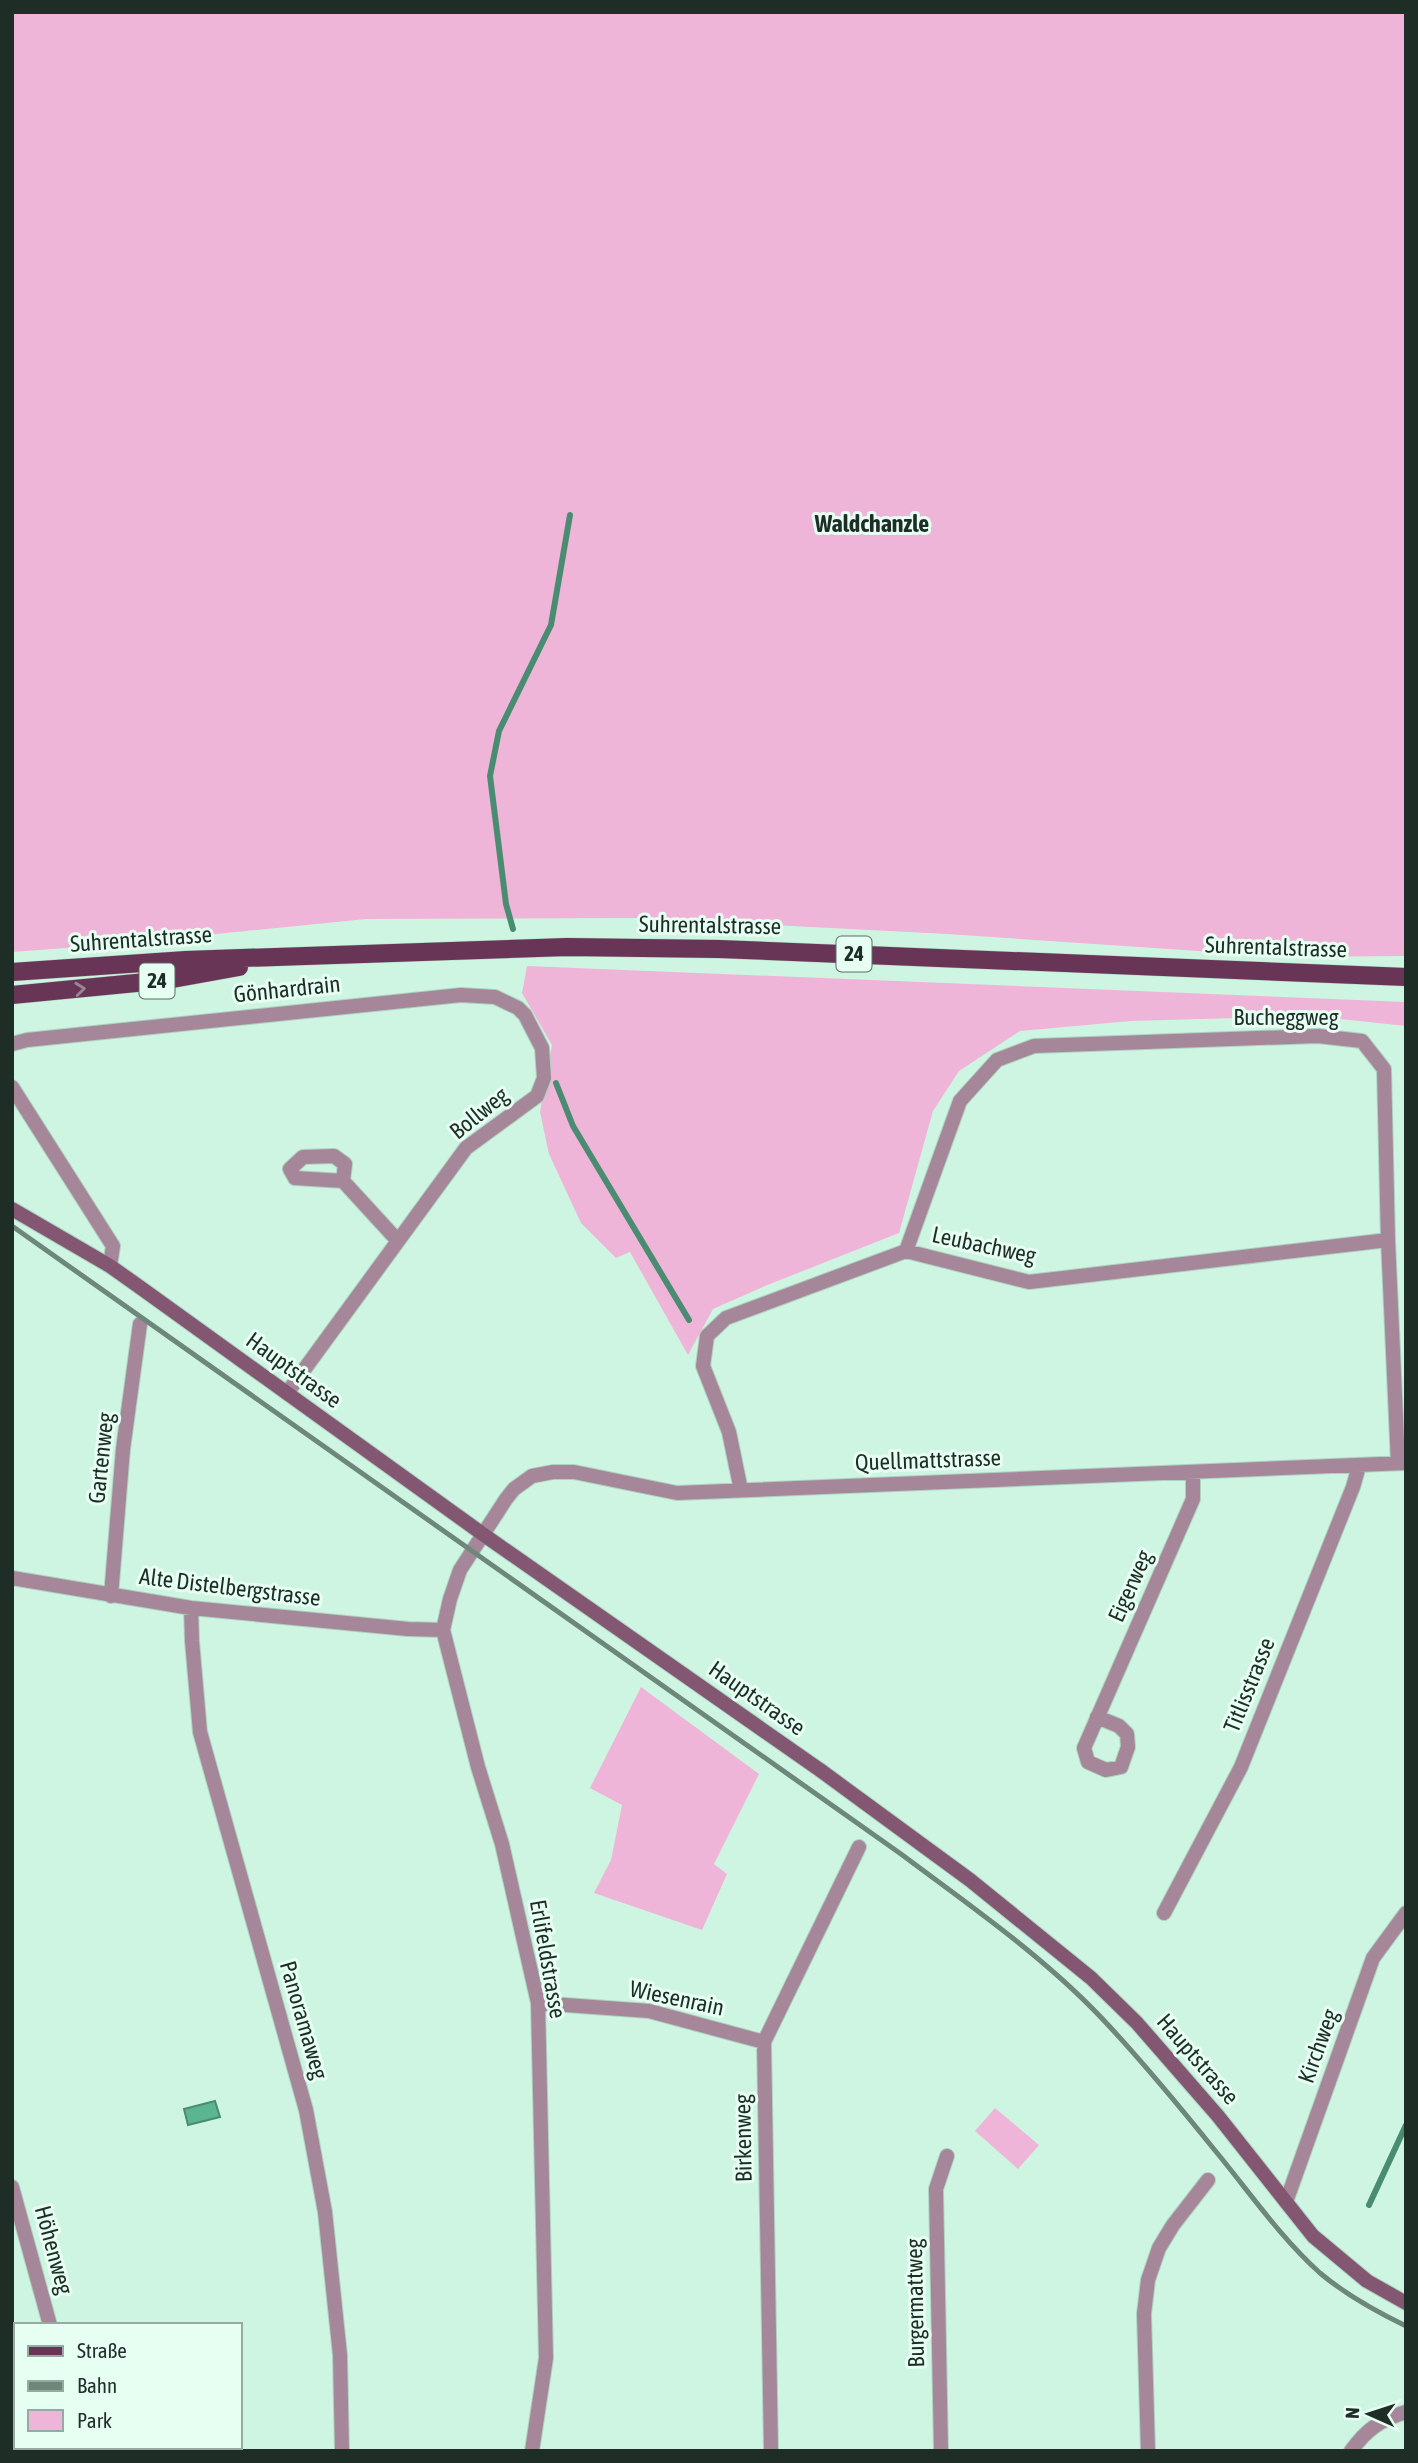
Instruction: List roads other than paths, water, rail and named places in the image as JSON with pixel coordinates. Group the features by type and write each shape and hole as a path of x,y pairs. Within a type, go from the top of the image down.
{"main road":[{"name":"Suhrentalstrasse","path":"12,972 186,960 567,947 719,949 1406,977"},
{"name":"24","path":"12,995 167,980 301,956"},
{"name":"Hauptstrasse","path":"12,1209 110,1266 970,1880 1091,1978 1137,2023 1313,2236 1367,2281 1406,2303"}],"street":[{"name":"Gönhardrain","path":"12,1044 27,1040 461,995 495,997 518,1008 526,1015 542,1048"},
{"name":"Bucheggweg","path":"906,1251 960,1101 997,1060 1034,1046 1318,1036 1362,1041 1384,1069 1388,1240 1402,1463"},
{"name":"Bollweg","path":"287,1393 466,1148 537,1096 544,1077 542,1048"},
{"path":"12,1087 113,1246 110,1266"},
{"path":"342,1181 398,1241"},
{"name":"Leubachweg","path":"741,1490 729,1432 703,1366 707,1336 726,1318 906,1251 1029,1283 1388,1240"},
{"name":"Gartenweg","path":"110,1596 123,1449 140,1324"},
{"name":"Quellmattstrasse","path":"484,1535 514,1489 532,1476 553,1472 574,1472 677,1493 1402,1463"},
{"name":"Titlisstrasse","path":"1164,1913 1241,1767 1359,1466"},
{"name":"Eigerweg","path":"1097,1717 1193,1499 1193,1472"},
{"name":"Erlifeldstrasse","path":"484,1535 460,1570 443,1630 478,1767 502,1844 538,2003 546,2358 533,2451"},
{"name":"Alte Distelbergstrasse","path":"12,1578 191,1608 443,1630"},
{"name":"Panoramaweg","path":"191,1608 200,1732 306,2110 323,2200 340,2355 342,2451"},
{"name":"Birkenweg","path":"771,2451 764,2042 859,1847"},
{"name":"Kirchweg","path":"1286,2202 1373,1958 1406,1913"},
{"name":"Wiesenrain","path":"538,2003 649,2011 764,2042"},
{"name":"Burgermattweg","path":"940,2451 936,2189 947,2156"},
{"path":"1147,2451 1144,2314 1148,2280 1159,2248 1172,2225 1208,2180"},
{"name":"Höhenweg","path":"12,2187 49,2323"},
{"path":"1352,2451 1371,2427 1406,2412"}],"waterway":[{"path":"513,929 506,904 490,776 499,731 551,625 570,515"},
{"path":"556,1083 573,1126 689,1320"},
{"path":"1369,2205 1406,2125"}],"railway":[{"path":"12,1226 901,1854 1010,1936 1062,1979 1110,2027 1305,2259 1350,2295 1406,2326"}],"district":[{"name":"Waldchanzle","path":"872,524"}]}
